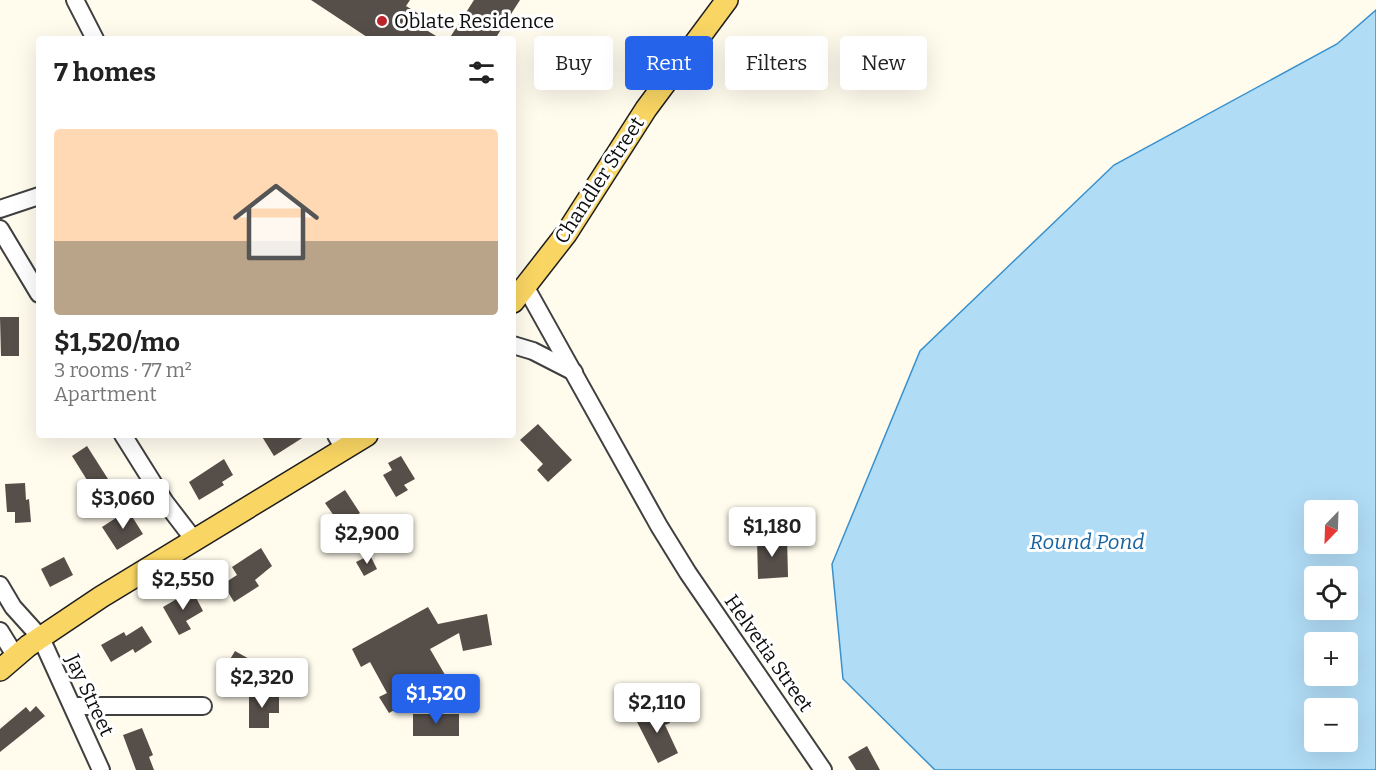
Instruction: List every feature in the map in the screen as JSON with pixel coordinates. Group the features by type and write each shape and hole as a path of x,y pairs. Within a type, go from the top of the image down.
{"main road":[{"name":"Chandler Street","path":"519,294 566,234 646,109 727,0"},
{"path":"8,663 101,597 195,541 340,442 356,438"}],"street":[{"path":"75,0 93,36"},
{"path":"0,209 36,197"},
{"path":"0,229 36,289"},
{"name":"Helvetia Street","path":"519,294 574,372 629,474 688,573 824,770"},
{"path":"516,346 533,351 574,372"},
{"path":"125,438 165,502 195,541"},
{"name":"Jay Street","path":"0,585 13,607 41,638 101,770"},
{"path":"0,631 8,663"},
{"path":"73,706 203,706"}],"water":[{"name":"Round Pond","path":"1376,10 1376,770 935,770 843,679 832,564 920,351 1114,165 1337,44"}],"building":[{"name":"Oblate Residence","path":"311,0 410,0 406,6 424,17 418,25 436,36 365,36"},
{"name":"Oblate Residence","path":"474,0 520,0 497,36 451,36"},
{"path":"0,317 19,317 19,356 1,356"},
{"path":"538,424 572,460 548,482 537,470 543,464 520,440"},
{"path":"263,438 302,438 274,456"},
{"path":"87,446 108,479 92,488 72,456"},
{"path":"401,456 415,479 404,485 408,490 396,497 383,475 392,470 388,463"},
{"path":"224,459 233,475 222,482 224,485 199,500 189,482"},
{"path":"25,483 31,522 15,523 15,512 7,512 5,484"},
{"path":"345,490 360,513 341,526 325,503"},
{"path":"128,510 143,534 117,550 102,527"},
{"path":"787,537 788,577 758,579 757,538"},
{"path":"261,548 272,566 255,580 259,586 234,602 223,584 237,575 232,567"},
{"path":"370,555 377,569 364,576 356,562"},
{"path":"64,557 73,575 50,587 41,569"},
{"path":"192,590 203,611 186,621 191,629 179,635 163,607"},
{"path":"428,607 438,624 487,614 492,645 463,651 459,633 430,649 448,680 389,713 379,697 387,693 370,662 361,667 352,649"},
{"path":"142,626 152,642 135,653 133,649 111,662 101,645 124,632 126,636"},
{"path":"235,651 258,664 247,682 227,670 229,667 226,666"},
{"path":"249,694 279,694 279,713 269,713 269,728 249,728"},
{"path":"36,706 45,716 0,752 0,729 26,707 30,712"},
{"path":"662,706 670,723 665,725 678,753 658,763 635,718"},
{"path":"413,714 459,714 459,736 413,736"},
{"path":"142,728 153,755 149,757 154,770 136,770 123,735"},
{"path":"867,746 880,770 856,770 848,757"}],"place":[{"name":"Oblate Residence","path":"382,21"}]}
